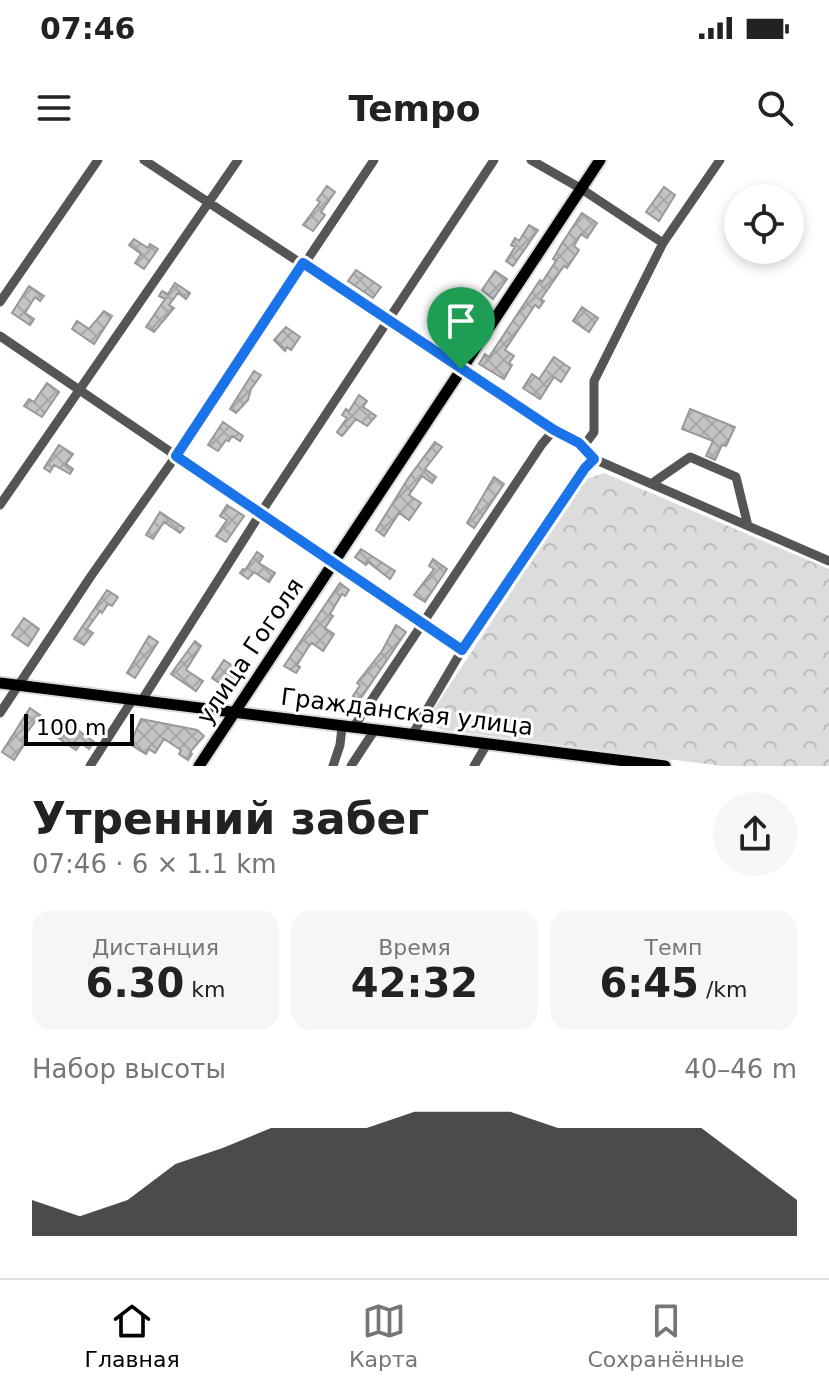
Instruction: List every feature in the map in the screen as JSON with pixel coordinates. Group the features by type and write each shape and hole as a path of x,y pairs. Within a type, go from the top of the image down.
{"main road":[{"name":"улица Гоголя","path":"199,766 600,160"},
{"name":"Гражданская улица","path":"0,683 665,766"}],"street":[{"path":"0,302 98,160"},
{"path":"144,160 583,447 594,459 829,561"},
{"path":"0,505 238,160"},
{"path":"0,713 374,160"},
{"path":"90,766 138,700 494,160"},
{"path":"531,160 663,243"},
{"path":"583,447 594,432 594,381 663,243 720,160"},
{"path":"0,336 462,650"},
{"path":"333,766 347,727 424,625 554,430"},
{"path":"651,484 690,457 709,465 736,477 748,526"},
{"path":"412,735 462,650 594,459"},
{"path":"351,766 374,731"},
{"path":"474,766 487,744"}],"green space":[{"path":"604,473 829,569 829,766 722,766 446,730 434,725 435,707 586,479"}],"building":[{"path":"327,186 335,192 321,212 325,215 313,231 303,225 320,202 317,200"},
{"path":"664,187 675,195 659,221 646,212"},
{"path":"582,213 597,223 587,238 581,234 574,246 579,250 541,299 544,301 539,308 535,305 505,350 514,356 504,379 479,364 485,354 489,357 540,280 542,282"},
{"path":"529,225 538,230 513,266 506,261 515,247 511,245 515,238 519,241"},
{"path":"134,239 148,248 150,244 158,249 144,269 135,263 141,254 129,245"},
{"path":"356,270 381,287 373,298 348,281"},
{"path":"495,271 507,279 493,299 482,290"},
{"path":"175,283 190,293 186,299 178,293 169,305 174,308 154,332 146,327 165,299 159,296 162,291 168,294"},
{"path":"29,286 44,296 40,301 35,297 25,313 34,319 30,325 12,313"},
{"path":"582,307 598,318 589,332 573,321"},
{"path":"104,311 112,316 94,344 72,329 77,321 89,329"},
{"path":"286,327 300,337 291,350 287,347 285,351 274,340"},
{"path":"554,357 570,368 561,382 554,377 540,399 523,388 532,374 539,379"},
{"path":"254,371 261,375 251,389 248,400 236,413 230,409"},
{"path":"47,383 59,392 42,417 24,406 29,399 34,402"},
{"path":"359,395 367,401 363,407 376,416 367,426 356,419 342,436 337,432 347,418 342,415 346,409 349,411"},
{"path":"690,409 735,427 715,460 706,456 713,441 682,429"},
{"path":"223,422 243,436 240,441 232,436 218,451 208,445"},
{"path":"435,442 442,447 425,469 436,477 432,483 422,476 409,495 421,503 409,520 399,513 384,536 376,530"},
{"path":"59,445 73,454 66,464 73,469 70,474 54,465 50,472 44,468"},
{"path":"494,477 504,484 474,528 467,523"},
{"path":"227,505 244,516 226,542 216,536 227,520 220,516"},
{"path":"160,512 184,528 180,533 164,522 153,539 146,535"},
{"path":"361,549 395,571 390,579 368,562 366,565 355,557"},
{"path":"257,552 263,556 259,563 275,573 269,582 254,572 248,579 240,573"},
{"path":"433,559 447,569 425,602 414,595 434,569 429,566"},
{"path":"340,583 349,590 345,596 342,594 325,628 334,634 323,651 312,643 309,646 297,665 300,667 296,673 284,666"},
{"path":"107,590 118,597 112,606 108,604 102,613 100,611 87,629 93,633 84,645 74,639"},
{"path":"24,618 39,629 28,646 12,635"},
{"path":"396,625 406,632 359,701 353,696 360,685 357,683 382,651"},
{"path":"149,636 158,642 135,678 127,673"},
{"path":"195,641 201,646 186,670 203,681 196,691 171,674"},
{"path":"224,660 236,668 231,676 240,682 233,693 212,678"},
{"path":"30,708 40,715 22,739 26,742 14,760 2,752"},
{"path":"141,719 197,730 204,736 190,752 192,754 188,760 179,754 181,750 164,739 155,753 149,749 146,754 130,744"},
{"path":"71,725 94,742 89,749 81,743 76,750 57,737 60,732 64,735"}],"route":[{"path":"303,263 461,369 579,443 594,459 462,650 176,456 303,263"}]}
